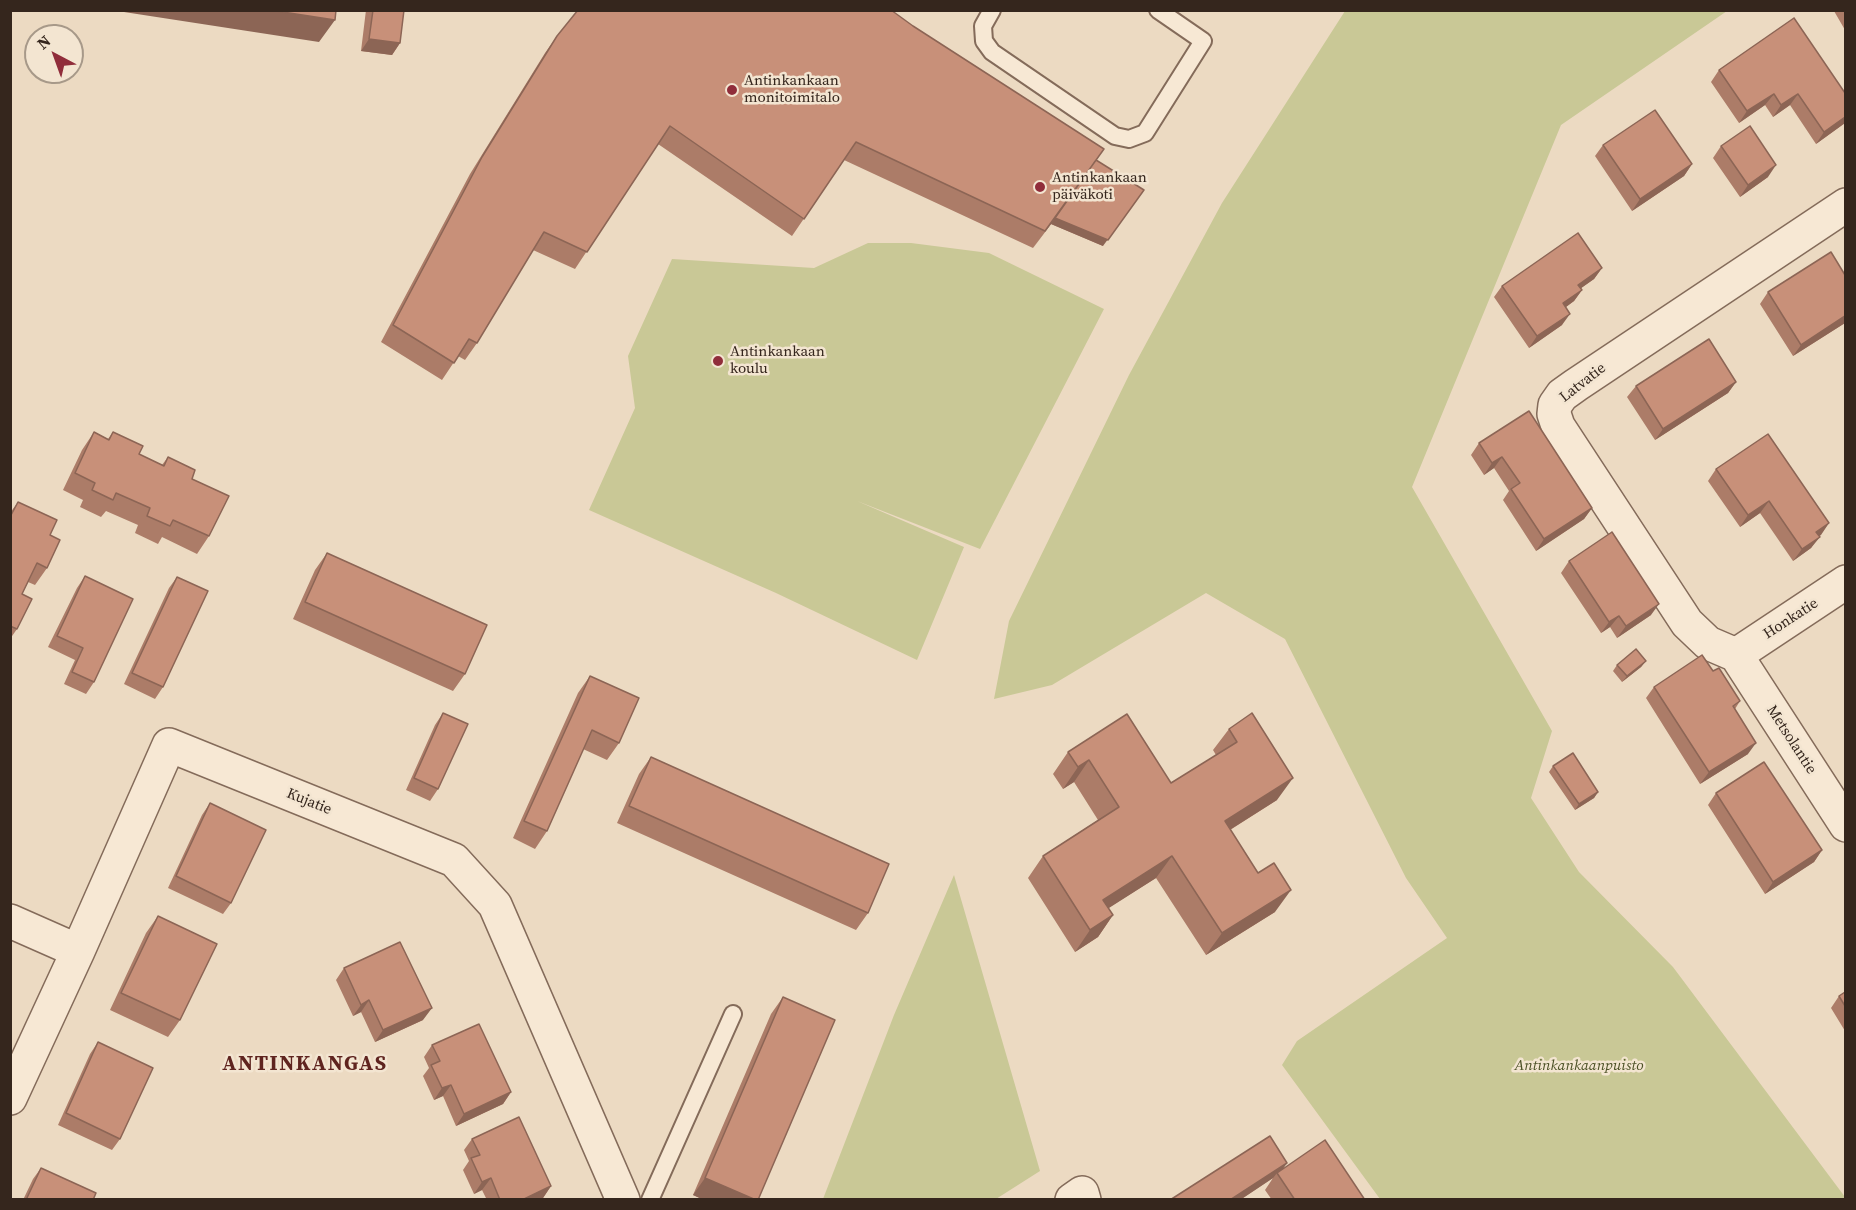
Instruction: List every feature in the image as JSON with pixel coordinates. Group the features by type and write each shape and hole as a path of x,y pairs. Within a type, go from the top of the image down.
{"street":[{"name":"Latvatie","path":"1736,655 1708,643 1687,623 1557,426 1554,414 1555,405 1562,395 1576,385 1845,205"},
{"name":"Honkatie","path":"1736,655 1845,582"},
{"name":"Metsolantie","path":"1736,655 1845,825"},
{"name":"Kujatie","path":"10,1098 78,951 168,745 454,860 495,905 623,1200"},
{"path":"10,921 78,951"},
{"path":"1072,1200 1082,1193 1084,1200"}],"lane":[{"path":"992,10 983,26 984,41 992,52 1115,136 1129,140 1145,133 1203,41 1158,10"},
{"path":"650,1200 733,1014"}],"green space":[{"name":"Antinkankaanpuisto","path":"1345,11 1727,11 1561,125 1412,487 1552,731 1531,798 1579,872 1673,967 1845,1199 1380,1199 1282,1065 1297,1041 1447,938 1406,878 1285,639 1206,593 1052,685 994,699 1009,621 1129,375 1222,203"},
{"path":"868,243 911,243 989,253 1104,309 980,549 857,501 964,547 917,660 776,593 589,510 635,408 628,356 672,259 814,268"},
{"path":"954,875 1040,1171 996,1199 823,1199 894,1015"}],"building":[{"path":"270,10 336,10 335,20"},
{"path":"373,10 404,10 400,43 369,39"},
{"path":"578,10 891,10 1104,149 1045,231 856,142 804,219 670,126 587,252 544,232 477,343 469,339 454,363 393,325 482,157 557,36"},
{"path":"1794,18 1845,93 1845,117 1824,132 1798,94 1781,105 1774,94 1747,111 1719,70"},
{"path":"1655,110 1692,164 1640,199 1603,145"},
{"path":"1750,126 1776,165 1748,185 1721,146"},
{"path":"1096,160 1144,190 1108,240 1055,218"},
{"path":"1578,233 1602,268 1578,285 1582,290 1563,303 1570,314 1537,336 1502,286"},
{"path":"1831,252 1845,275 1845,316 1801,345 1768,292"},
{"path":"1709,339 1736,382 1663,429 1636,386"},
{"path":"1529,411 1592,508 1544,539 1511,489 1520,483 1502,457 1492,463 1479,443"},
{"path":"94,432 109,440 113,432 143,446 139,454 164,466 168,457 195,470 192,479 229,496 209,536 173,520 170,526 147,516 150,508 116,493 113,500 92,490 95,483 75,473"},
{"path":"1768,434 1829,523 1816,532 1820,537 1802,549 1769,501 1748,515 1716,469"},
{"path":"18,502 57,520 50,535 60,540 47,568 37,563 22,594 32,599 17,629 10,626 10,517"},
{"path":"1612,532 1659,604 1626,626 1619,616 1609,622 1569,561"},
{"path":"327,553 487,625 465,674 305,602"},
{"path":"85,576 133,599 94,682 72,672 83,648 57,636"},
{"path":"177,577 208,591 163,687 132,673"},
{"path":"1636,649 1646,661 1627,676 1617,665"},
{"path":"1702,655 1713,671 1719,668 1740,701 1733,706 1756,743 1709,772 1654,687"},
{"path":"590,676 639,698 619,743 592,730 547,831 524,821"},
{"path":"443,713 468,724 438,789 414,778"},
{"path":"1252,713 1293,778 1225,821 1258,873 1274,863 1291,890 1222,933 1172,856 1103,900 1113,915 1090,930 1043,856 1119,807 1089,760 1078,767 1068,752 1127,714 1171,783 1237,742 1229,729"},
{"path":"1573,753 1598,792 1579,804 1553,766"},
{"path":"651,757 889,864 868,913 629,806"},
{"path":"1764,762 1822,850 1773,882 1716,793"},
{"path":"210,803 266,830 231,903 176,876"},
{"path":"158,916 217,944 180,1020 121,993"},
{"path":"400,942 432,1008 383,1030 369,1000 361,1005 344,968"},
{"path":"1845,992 1845,1006 1839,996"},
{"path":"783,997 835,1020 758,1200 756,1200 705,1178"},
{"path":"479,1024 511,1092 464,1114 451,1085 442,1088 431,1065 440,1061 432,1045"},
{"path":"98,1042 153,1068 120,1139 66,1113"},
{"path":"519,1117 551,1186 522,1200 500,1200 491,1178 482,1182 471,1158 480,1155 472,1139"},
{"path":"1270,1136 1287,1163 1230,1200 1170,1200"},
{"path":"1325,1140 1365,1200 1295,1200 1277,1173"},
{"path":"41,1168 96,1193 93,1200 26,1200"}],"place":[{"name":"Antinkankaan monitoimitalo","path":"732,90"},
{"name":"Antinkankaan päiväkoti","path":"1040,187"},
{"name":"Antinkankaan koulu","path":"718,361"}],"district":[{"name":"ANTINKANGAS","path":"305,1065"}]}
